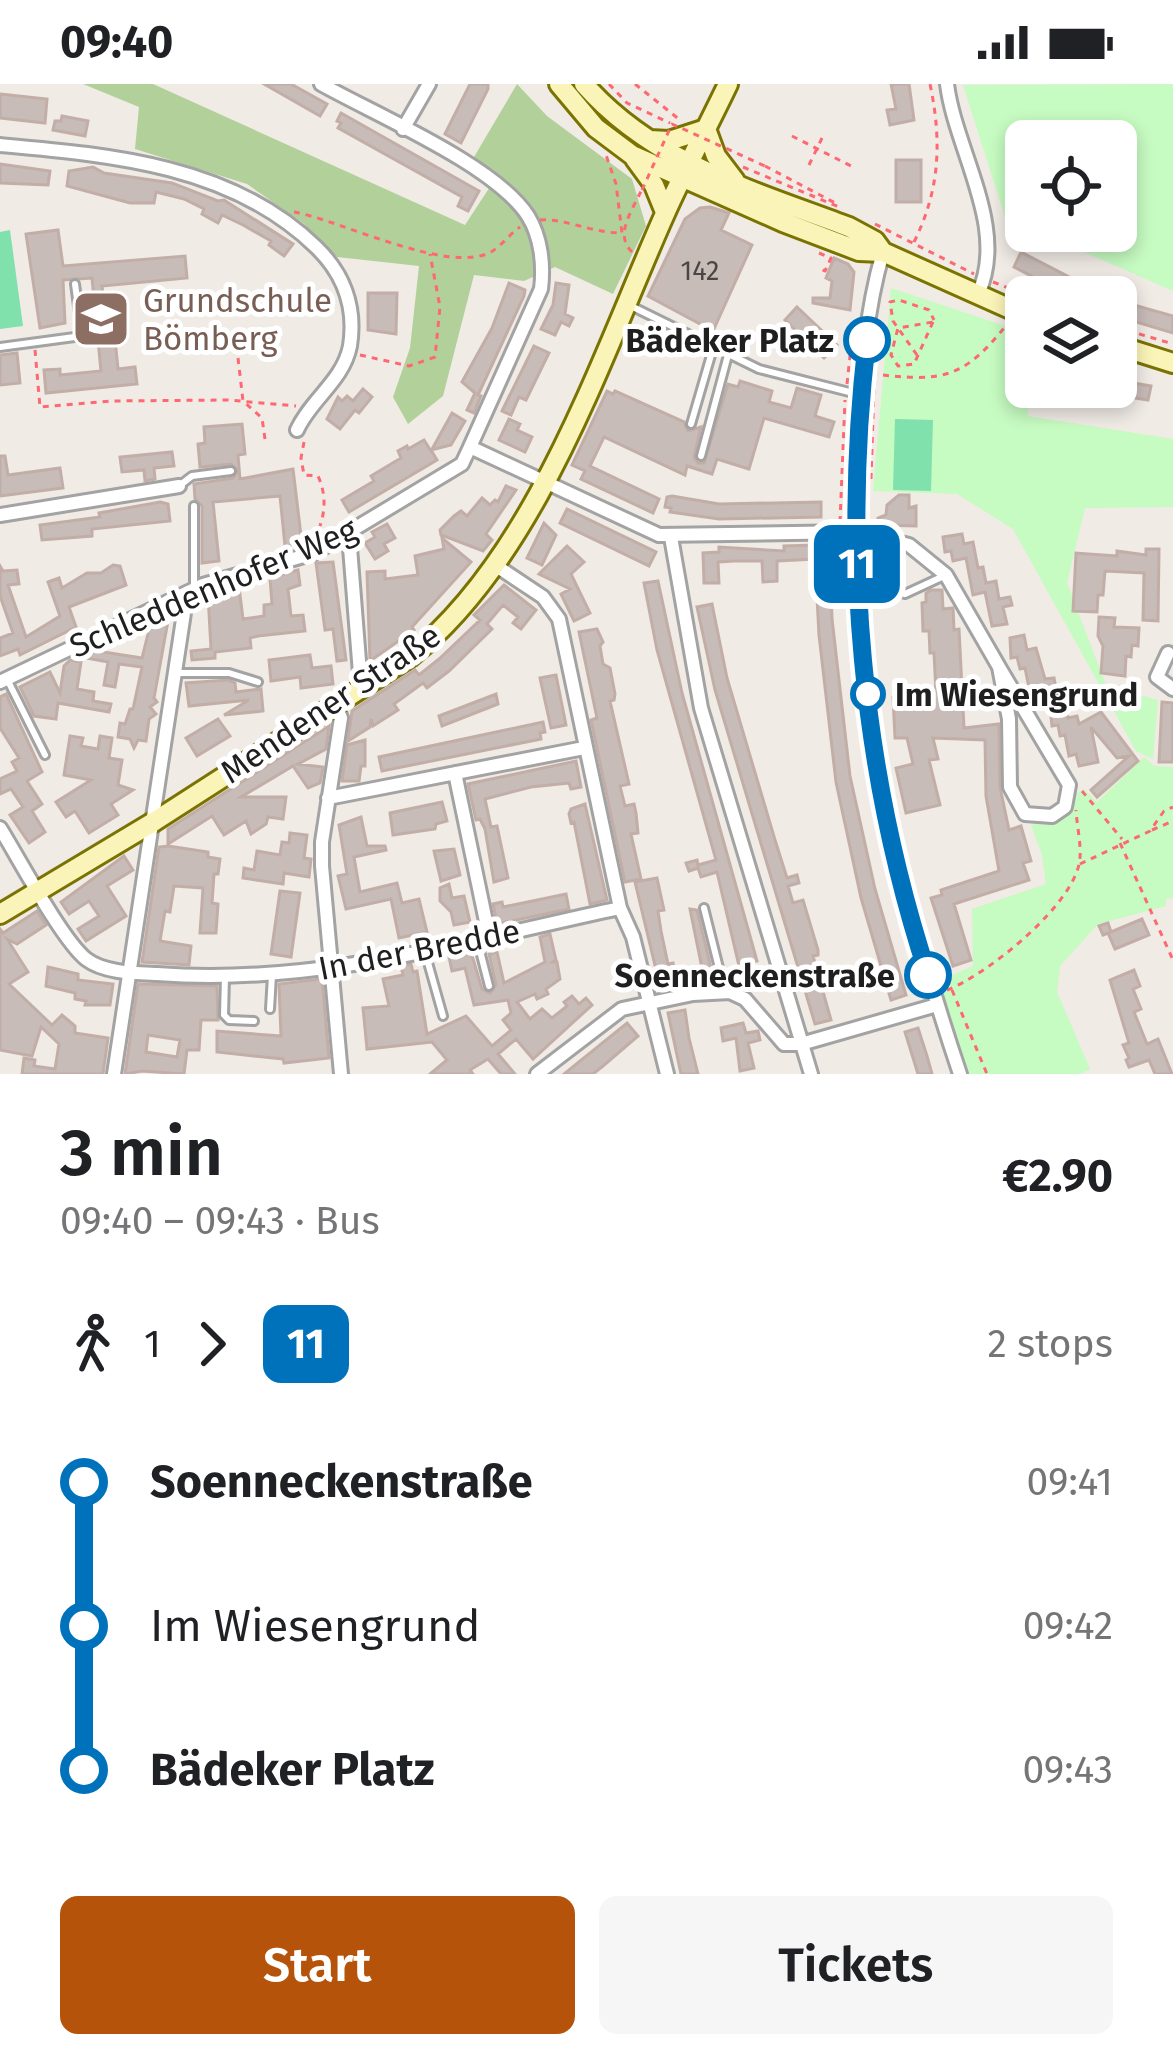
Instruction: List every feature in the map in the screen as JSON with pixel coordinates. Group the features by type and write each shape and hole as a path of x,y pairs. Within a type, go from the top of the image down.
{"main road":[{"path":"559,84 596,128 860,251 883,253 981,286 1005,303"},
{"path":"584,84 638,147 665,212"},
{"name":"Mendener Straße","path":"0,914 155,821 437,635 495,565 543,480 665,212 713,133 728,84"},
{"path":"638,147 713,133 716,156 738,185"},
{"path":"686,172 738,185 849,227 875,241 883,253"},
{"path":"1137,352 1173,363"}],"street":[{"path":"321,84 500,186 531,223 542,261 541,289 470,447 659,535 855,532 909,545 946,575 1069,784 1065,806 1052,817 1024,814 1010,787 1009,719 999,668"},
{"path":"403,129 429,84"},
{"path":"947,84 951,115 982,211 981,286"},
{"path":"0,145 159,166 202,178 281,217 326,257 340,276 352,316 349,353 332,386 307,410 297,430"},
{"path":"883,253 874,283 861,395 855,532 862,649 883,800 960,1074"},
{"name":"Schleddenhofer Weg","path":"4,681 191,591 314,553 462,464 470,447"},
{"path":"0,515 179,486"},
{"path":"349,535 362,686"},
{"path":"671,537 701,708 811,1074"},
{"path":"495,565 542,597 559,619 620,908 632,937 667,1074"},
{"path":"114,1074 191,591"},
{"path":"1171,650 1157,677 1173,689"},
{"path":"336,705 341,718 322,866 341,1074"},
{"path":"328,798 584,748"},
{"path":"455,772 484,938"},
{"name":"In der Bredde","path":"0,828 86,958 128,972 225,977 331,970 620,908"},
{"path":"538,1074 622,1009 649,1003 725,992 745,1000 784,1044 801,1044 937,1005"}],"lane":[{"path":"0,347 82,336 75,284"},
{"path":"627,304 759,370 861,395"},
{"path":"691,424 714,344"},
{"path":"700,456 729,354"},
{"path":"179,486 192,476 231,471"},
{"path":"191,591 194,506"},
{"path":"905,594 946,575"},
{"path":"176,673 229,673 258,682"},
{"path":"4,681 45,755"},
{"path":"704,908 725,992"},
{"path":"484,938 489,986"},
{"path":"425,952 443,1016"},
{"path":"270,1010 272,975"},
{"path":"225,977 224,1015 229,1020 254,1021"}],"path":[{"path":"609,84 634,106 845,209 735,164"},
{"path":"635,84 673,118 713,133 728,158"},
{"path":"913,243 938,176 938,122 930,84"},
{"path":"622,233 672,124"},
{"path":"791,136 851,166"},
{"path":"808,165 823,136"},
{"path":"593,143 608,157 625,245 645,259"},
{"path":"281,217 305,214 430,253 486,254 515,229 555,219 585,230 622,233"},
{"path":"881,226 981,286 1005,291"},
{"path":"810,248 831,258 825,271 821,268"},
{"path":"349,353 409,367 435,357 440,308 430,253"},
{"path":"898,328 892,342 894,363 904,368 917,359 933,312 894,300 889,310 917,359"},
{"path":"898,328 932,322"},
{"path":"870,483 874,374 928,379 958,371 1005,327"},
{"path":"847,379 853,328"},
{"path":"1137,333 1173,344"},
{"path":"35,342 40,407 112,400 243,400 282,402 307,410"},
{"path":"238,358 243,400 262,418 265,439"},
{"path":"836,527 841,521 845,400"},
{"path":"297,430 305,430 304,475 318,476 322,485 323,525 313,542 314,553"},
{"path":"883,551 891,563 893,589 905,594"},
{"path":"1075,787 1122,843 1173,960"},
{"path":"1150,831 1164,811 1173,807"},
{"path":"1076,809 1080,864"},
{"path":"987,1074 952,988 970,980 1046,920 1080,864 1173,821"}],"green space":[{"path":"83,84 153,84 465,225 497,176 474,157 517,84 547,116 632,179 646,226 613,294 555,267 524,281 474,275 443,396 408,424 393,397 410,348 419,266 337,257 303,223 247,184 135,149 139,107"},
{"path":"1173,84 1173,291 1084,252 1137,252 1137,120 1005,120 1005,217 963,85"},
{"path":"10,230 23,326 0,329 0,232"},
{"path":"891,288 1005,326 1005,408 1028,408 1028,416 1173,439 1173,507 1085,508 1067,583 1106,685 1158,700 1153,759 1136,751 1013,529 957,494 873,491"},
{"path":"895,419 933,420 931,491 893,490"},
{"path":"1144,757 1154,766 1173,767 1173,898 1166,899 1166,906 1098,924 1060,966 1057,992 1090,1069 1080,1074 966,1074 934,983 973,966 972,909 1046,884 1031,825 1064,817 1071,797 1084,789 1097,802"}],"building":[{"path":"264,84 291,84 327,104 320,116"},
{"path":"470,84 488,84 488,89 461,143 445,134"},
{"path":"891,84 909,84 914,120 890,125 887,110 896,109"},
{"path":"0,94 47,99 45,123 0,118"},
{"path":"341,113 479,191 468,211 458,206 462,197 338,128"},
{"path":"62,116 88,121 85,136 53,130"},
{"path":"896,160 921,160 921,202 896,202"},
{"path":"0,164 50,171 48,185 0,183"},
{"path":"93,167 104,173 172,183 224,200 293,244 284,256 269,245 271,241 243,225 222,215 218,223 184,199 156,192 154,203 130,203 67,186 69,171"},
{"path":"710,207 729,213 721,230 752,245 713,331 648,296 685,219"},
{"path":"58,230 63,266 185,256 187,278 102,286 105,310 112,310 118,369 135,367 137,384 46,393 44,370 60,369 60,375 101,371 92,278 63,280 65,323 40,328 26,234"},
{"path":"1021,252 1067,276 1031,276 1014,267"},
{"path":"834,258 854,272 850,310 813,303 813,298 830,298 832,281 826,278"},
{"path":"509,283 525,290 524,296 474,413 467,410 475,393 462,382 492,328"},
{"path":"556,283 569,285 565,314 573,318 569,326 561,322 555,335 541,329 553,305"},
{"path":"368,293 397,293 396,334 368,330"},
{"path":"1137,306 1173,316 1173,333 1137,322"},
{"path":"797,307 837,345 824,358 785,320"},
{"path":"534,346 549,353 526,400 519,397 511,415 502,411"},
{"path":"17,353 20,383 0,385 0,355"},
{"path":"740,381 772,391 769,402 791,408 797,388 821,395 815,416 834,422 829,437 764,418 749,469 717,459 712,474 687,466 685,475 604,437 590,466 659,499 653,513 581,479 585,471 572,465 607,391 684,422 688,431 701,427 694,457 704,463 728,384 738,387"},
{"path":"1137,384 1151,386 1148,400 1137,398"},
{"path":"363,389 372,397 340,429 327,419 338,397 353,401"},
{"path":"452,413 465,421 451,445 432,450"},
{"path":"509,419 520,424 517,430 532,437 525,452 499,440"},
{"path":"242,424 245,454 238,455 240,479 293,469 302,544 285,546 280,496 213,502 219,561 202,563 202,506 195,499 194,484 233,478 238,471 231,464 200,467 198,444 205,443 204,427"},
{"path":"424,440 437,460 349,512 342,500 374,481 371,476 401,458 398,451 407,446"},
{"path":"172,452 174,466 154,468 155,479 145,481 144,470 122,472 120,457"},
{"path":"0,456 5,456 8,475 60,468 63,488 0,496"},
{"path":"506,486 516,490 486,534 492,540 483,551 441,535 440,530 454,516 461,511 467,516 482,498 490,505 498,502"},
{"path":"899,495 909,495 909,508 916,506 916,526 877,525 887,505"},
{"path":"667,497 719,504 821,502 821,517 719,519 670,512 665,507"},
{"path":"168,504 170,521 42,540 40,525"},
{"path":"567,509 656,552 649,566 560,523"},
{"path":"544,523 556,535 542,565 527,558"},
{"path":"387,524 395,538 384,544 388,551 375,559 365,543 375,537 372,532"},
{"path":"962,534 964,544 973,542 986,583 996,581 999,599 1010,597 1012,605 1003,607 1007,624 992,626 985,592 973,595 966,558 953,561 951,551 945,552 943,537"},
{"path":"442,538 471,562 414,630 370,661 367,572 385,571 385,579 418,575 415,556 444,549"},
{"path":"815,545 815,559 777,561 777,581 763,582 762,561 734,561 718,562 719,583 704,583 703,553 719,552 719,547 784,551 784,546"},
{"path":"567,546 584,562 571,574 590,613 574,621 561,594 570,589 539,574"},
{"path":"1146,549 1159,549 1158,621 1143,620 1144,573 1105,571 1097,612 1073,611 1076,553 1146,555"},
{"path":"815,559 830,559 850,776 875,889 906,995 891,1000 861,898 836,782"},
{"path":"333,562 346,660 337,661 333,629 325,630 316,563"},
{"path":"0,566 3,571 17,570 19,584 8,585 26,637 60,616 48,582 59,578 62,588 120,566 126,585 69,607 76,627 20,655 18,649 0,656 0,638 13,633 0,596"},
{"path":"298,570 300,585 288,589 291,616 303,615 305,631 250,638 251,648 192,660 191,651 211,649 208,595 239,587 243,619 264,616 264,605 272,604 270,578"},
{"path":"658,581 682,693 757,961 739,966 717,872 701,877 698,868 689,871 686,863 716,860 657,650 644,583"},
{"path":"504,585 536,610 521,629 513,623 518,617 503,605 487,624 492,629 449,671 427,688 423,683 394,704 398,710 373,726 371,719 370,727 348,741 352,711 439,659 480,620 474,615"},
{"path":"931,590 942,590 943,609 953,608 954,630 959,629 964,728 999,724 1000,787 1009,830 1021,826 1031,861 1023,863 1029,880 954,904 971,960 953,966 931,898 942,895 941,890 999,871 986,796 985,740 933,738 938,759 929,760 940,805 906,813 896,768 913,764 907,738 895,738 893,697 936,693 934,653 930,653 929,631 923,631 922,603"},
{"path":"712,604 727,678 775,840 787,878 797,875 799,883 788,886 793,903 803,900 831,1020 815,1024 715,690 697,607"},
{"path":"1099,617 1115,618 1114,627 1139,628 1138,646 1132,645 1131,657 1126,656 1125,676 1101,673"},
{"path":"168,621 157,702 150,707 156,714 149,719 146,741 138,740 134,748 130,739 118,737 120,723 125,724 133,709 142,667 119,664 115,687 104,685 108,662 84,654 91,650 142,658 151,622"},
{"path":"597,629 603,642 603,664 610,668 615,694 610,701 629,784 620,786 625,806 634,804 636,813 638,833 631,834 641,879 625,882 591,720 597,718 579,632"},
{"path":"1024,635 1027,650 1036,648 1045,679 1054,678 1059,704 1065,703 1068,718 1077,716 1079,724 1101,712 1138,761 1097,797 1091,790 1129,756 1117,758 1091,727 1098,762 1079,766 1076,754 1069,756 1065,735 1060,736 1058,725 1052,726 1049,696 1038,699 1035,687 1029,688 1025,668 1020,669 1017,657 1011,658 1010,638"},
{"path":"310,655 312,668 331,666 333,684 301,688 300,677 271,681 269,660"},
{"path":"70,660 81,662 77,689 94,692 93,701 111,704 109,712 58,703 56,719 34,716 20,687 50,672 60,693 64,666"},
{"path":"556,675 566,725 551,728 540,678"},
{"path":"186,683 235,683 236,692 261,689 263,711 224,715 249,700 189,706"},
{"path":"6,694 42,772 27,781 42,804 32,811 45,832 29,843 10,815 23,807 11,789 0,794 0,779 17,771 12,762 19,758 0,728 0,697"},
{"path":"496,694 498,704 442,726 439,716"},
{"path":"1162,702 1173,703 1173,762 1159,762"},
{"path":"218,719 230,736 197,756 186,738"},
{"path":"543,722 541,739 382,771 379,757"},
{"path":"329,726 326,749 298,764 323,767 320,783 308,788 293,766 241,797 286,797 283,819 268,817 251,834 246,821 224,835 212,816 168,844 168,829"},
{"path":"70,736 83,738 81,746 98,749 100,736 112,738 109,758 122,760 118,785 133,790 111,804 118,815 89,833 75,811 66,817 56,802 91,780 64,775"},
{"path":"365,740 365,766 361,766 359,781 342,781 347,745"},
{"path":"576,761 581,787 571,789 569,783 531,787 485,799 491,827 497,826 508,878 494,882 485,829 476,820 468,784"},
{"path":"442,802 447,821 436,824 435,829 393,835 390,813"},
{"path":"585,804 607,900 590,904 569,814"},
{"path":"361,817 367,846 385,846 386,850 354,857 360,892 397,883 402,903 419,899 427,932 399,938 391,899 346,909 338,876 347,874 339,825"},
{"path":"290,833 307,835 304,858 311,859 309,877 284,873 283,884 243,878 244,868 254,870 257,851 280,855"},
{"path":"159,847 208,852 208,857 220,859 212,903 218,904 216,933 200,933 203,888 174,886 170,912 165,911 160,941 191,946 189,965 142,962"},
{"path":"454,849 460,875 441,881 434,851"},
{"path":"124,856 133,870 107,886 126,916 86,941 78,929 99,916 89,901 69,914 61,902"},
{"path":"657,878 664,910 658,911 661,931 676,979 659,982 635,882"},
{"path":"449,884 452,898 464,896 470,922 454,925 451,912 440,901 440,888"},
{"path":"280,891 300,893 291,957 271,954"},
{"path":"566,894 569,909 497,924 493,904 502,902 503,907"},
{"path":"690,909 697,910 712,972 709,983 705,983"},
{"path":"37,911 46,925 17,944 7,939 28,972 9,984 52,1025 62,1015 75,1026 75,1033 108,1038 103,1074 22,1074 24,1058 35,1060 34,1066 55,1069 59,1044 41,1027 32,1056 0,1050 0,929 3,933"},
{"path":"1142,919 1149,935 1115,949 1099,926 1108,923 1111,932"},
{"path":"550,934 560,979 546,989 548,994 517,1002 530,1019 542,1009 552,1018 572,996 579,1004 586,998 592,1005 533,1059 516,1039 498,1054 515,1074 501,1074 488,1059 470,1070 473,1074 430,1074 447,1060 432,1042 367,1049 363,1008 389,1006 383,979 403,975 401,966 411,964 413,972 417,971 427,1034 466,1016 492,1046 511,1030 503,1020 511,1013 508,1000 474,1005 465,968 452,971 449,957 471,952 482,989 490,993 496,985 489,954 497,952 504,983 545,962 540,937"},
{"path":"48,967 78,974 78,980 113,984 110,1005 85,1005 86,1001 75,999 75,993 46,986"},
{"path":"1134,970 1140,986 1133,989 1141,1009 1134,1012 1147,1044 1158,1039 1172,1074 1155,1074 1149,1060 1129,1067 1126,1060 1123,1045 1129,1043 1110,980"},
{"path":"322,979 329,1058 284,1063 283,1059 217,1052 217,1031 281,1036 279,984"},
{"path":"138,984 217,986 218,1020 201,1020 199,1050 187,1050 184,1074 125,1074","holes":["148,1035 180,1040 177,1057 146,1052"]},
{"path":"685,1010 698,1074 681,1074 668,1013"},
{"path":"627,1023 638,1036 603,1066 593,1074 564,1074"},
{"path":"743,1023 746,1033 758,1031 760,1040 748,1043 754,1068 740,1071 736,1038 723,1041 721,1028"},
{"path":"918,1028 932,1074 918,1074 905,1032"}],"bus line":[{"name":"11","path":"867,340 855,501 862,649 892,847 928,975"}],"place":[{"name":"Grundschule Bömberg","path":"101,319"},
{"name":"Bädeker Platz","path":"867,340"},
{"name":"Im Wiesengrund","path":"868,694"},
{"name":"Soenneckenstraße","path":"928,975"}]}
